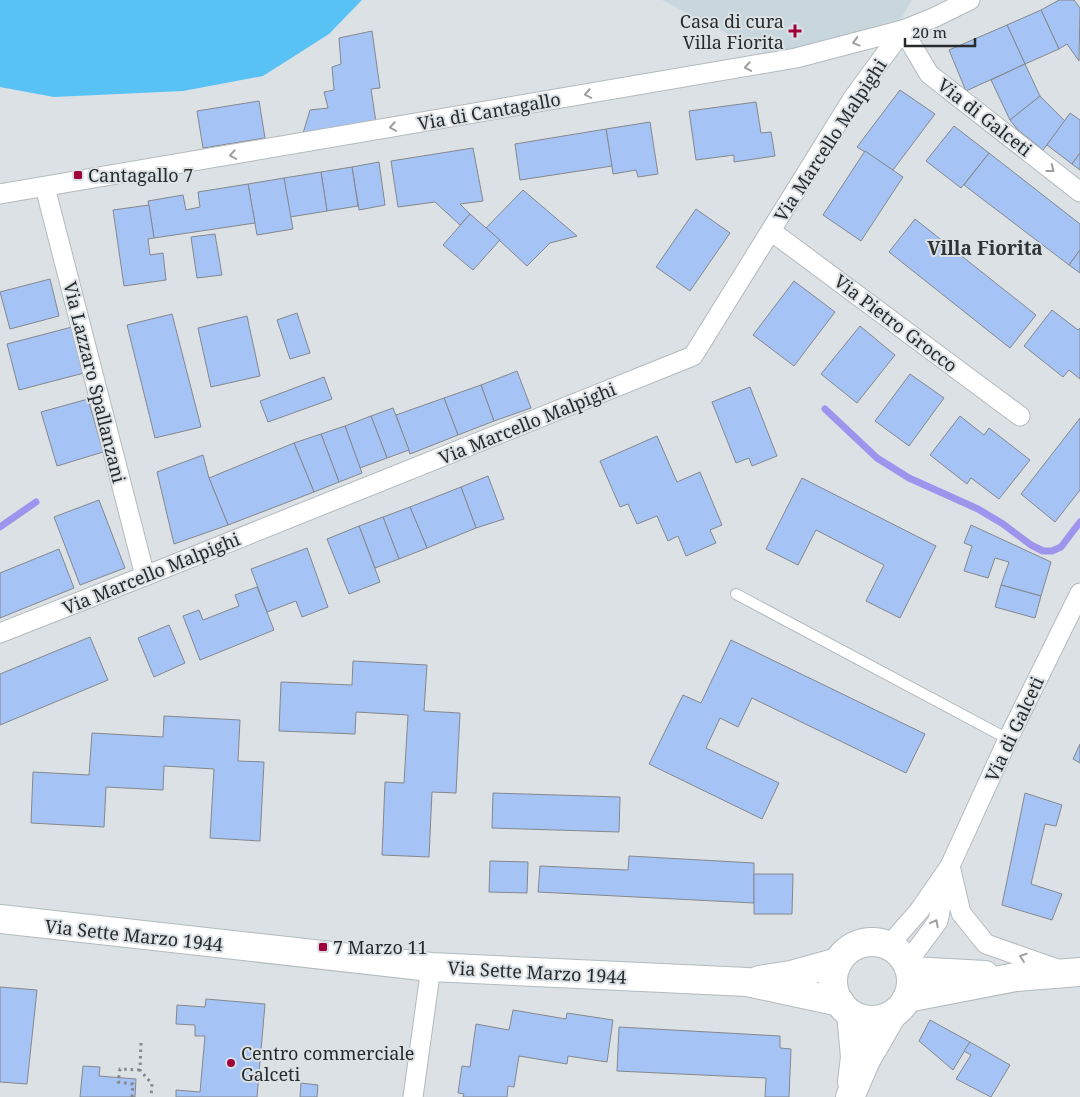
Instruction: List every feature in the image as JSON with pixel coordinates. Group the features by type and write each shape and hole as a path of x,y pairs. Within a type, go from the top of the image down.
{"street":[{"name":"Via di Cantagallo","path":"0,194 796,58 903,30 970,0"},
{"name":"Via di Galceti","path":"903,30 930,74 1080,192"},
{"name":"Via Marcello Malpighi","path":"0,633 693,356 854,98 903,30"},
{"name":"Via Lazzaro Spallanzani","path":"45,187 145,576"},
{"name":"Via Pietro Grocco","path":"771,230 1020,416"},
{"name":"Via di Galceti","path":"902,960 919,911 950,866 1008,739 1080,593"},
{"name":"Via di Galceti","path":"902,960 938,921 950,866"},
{"path":"950,866 961,913 986,944 1074,972"},
{"name":"Via Sette Marzo 1944","path":"0,919 431,967 747,982 791,975 838,962 845,953 855,946 866,942 877,942 902,960 1016,977"},
{"path":"850,1097 866,1060 910,990 902,960"},
{"path":"838,962 834,972 835,993 845,1008 855,1057 850,1097"},
{"path":"413,1097 431,967"},
{"name":"Via Sette Marzo 1944","path":"747,982 845,1008 871,1020 882,1019 899,1007 948,992 1016,977 1074,972"}],"lane":[{"path":"736,594 1008,739"}],"path":[{"path":"141,1044 140,1070 152,1084 151,1097"},
{"path":"132,1097 133,1084 118,1082 120,1069 140,1070"}],"shaded area":[{"path":"0,0 362,0 329,34 263,76 183,91 54,97 0,87"},
{"name":"Casa di cura Villa Fiorita","path":"662,0 912,0 901,19 779,60"}],"building":[{"path":"1059,0 1074,0 1080,8 1079,61 1067,44 1059,49 1041,10"},
{"path":"1041,10 1059,49 1025,64 1007,25"},
{"path":"1007,25 1025,64 966,91 949,50"},
{"path":"372,31 380,88 371,89 377,129 301,140 310,110 328,108 324,92 334,90 332,67 341,64 339,38"},
{"path":"1025,64 1040,96 1010,120 991,80"},
{"path":"900,90 935,114 893,170 857,147"},
{"path":"1040,96 1065,121 1043,150 1017,129 1010,120"},
{"path":"259,101 265,138 203,148 197,111"},
{"path":"756,102 761,133 771,132 775,156 734,162 734,155 696,160 689,111"},
{"path":"1070,113 1080,120 1080,153 1072,164 1047,145"},
{"path":"650,122 658,174 638,177 636,170 613,174 606,129"},
{"path":"954,126 989,153 961,188 926,161"},
{"path":"606,129 612,166 520,180 515,144"},
{"path":"473,148 483,201 460,204 470,214 460,225 435,202 398,207 391,161"},
{"path":"865,151 903,177 861,241 823,215"},
{"path":"989,153 1080,224 1080,250 1069,265 964,185"},
{"path":"1080,153 1080,170 1072,164"},
{"path":"379,162 385,205 359,210 352,167"},
{"path":"352,167 358,206 327,211 321,172"},
{"path":"321,172 327,211 290,217 284,178"},
{"path":"284,178 293,229 257,235 248,184"},
{"path":"248,184 255,223 154,238 148,201 183,195 186,210 200,207 198,192"},
{"path":"523,190 577,236 550,243 527,266 486,228"},
{"path":"149,205 154,238 148,239 150,255 163,253 166,280 124,286 113,210"},
{"path":"696,209 730,233 690,291 656,267"},
{"path":"470,214 500,240 473,270 443,245"},
{"path":"915,219 1036,315 1010,348 889,252"},
{"path":"215,234 222,275 197,278 191,237"},
{"path":"1080,250 1080,273 1069,265"},
{"path":"50,279 59,316 10,329 0,292"},
{"path":"794,281 835,312 794,366 753,335"},
{"path":"1052,310 1078,330 1080,328 1080,379 1069,370 1063,377 1024,346"},
{"path":"297,313 310,353 290,359 277,320"},
{"path":"172,314 201,427 155,438 127,325"},
{"path":"247,316 260,376 211,387 198,328"},
{"path":"860,326 895,355 857,403 821,374"},
{"path":"72,327 84,373 19,390 7,344"},
{"path":"517,371 531,408 494,421 481,385"},
{"path":"910,374 944,398 909,446 875,421"},
{"path":"324,377 332,399 268,422 260,401"},
{"path":"481,385 494,421 458,435 444,398"},
{"path":"750,387 777,456 752,466 749,458 736,463 712,402"},
{"path":"444,398 458,435 410,454 396,415"},
{"path":"88,399 103,452 57,466 41,412"},
{"path":"393,408 409,450 387,458 371,416"},
{"path":"371,416 387,458 360,468 345,426"},
{"path":"960,416 984,435 989,428 1030,460 999,499 971,478 967,484 930,455"},
{"path":"1080,418 1080,490 1055,522 1021,494"},
{"path":"345,426 362,473 339,482 321,434"},
{"path":"321,434 339,482 314,492 294,443"},
{"path":"657,436 677,482 700,472 722,525 710,530 716,543 686,556 678,536 668,541 657,516 637,524 628,504 620,507 600,461"},
{"path":"294,443 314,492 228,525 209,478"},
{"path":"203,455 209,478 228,525 174,544 157,472"},
{"path":"488,476 504,519 476,528 461,487"},
{"path":"802,478 936,546 900,618 866,601 884,565 816,530 798,565 766,549"},
{"path":"461,487 476,528 427,548 410,507"},
{"path":"99,500 125,568 80,585 54,517"},
{"path":"410,507 427,548 399,559 383,517"},
{"path":"383,517 399,559 375,568 359,526"},
{"path":"971,525 1051,562 1041,596 1001,585 1009,562 995,558 988,578 964,571 972,546 964,543"},
{"path":"359,526 380,582 349,594 327,539"},
{"path":"307,548 328,607 302,617 296,601 267,612 251,569"},
{"path":"59,549 74,588 0,618 0,573"},
{"path":"1001,585 1041,596 1035,618 995,607"},
{"path":"257,587 274,630 200,660 183,616 199,610 203,620 239,606 235,595"},
{"path":"169,625 185,663 154,677 138,638"},
{"path":"90,637 108,680 0,725 0,674"},
{"path":"731,640 925,734 906,773 752,698 738,727 720,718 706,748 779,783 762,819 649,764 683,695 701,703"},
{"path":"353,661 427,665 424,711 460,713 456,793 432,792 429,857 382,855 385,782 404,783 408,715 356,712 355,734 279,731 281,682 352,685"},
{"path":"164,716 240,720 238,761 264,762 260,841 210,838 214,769 164,766 163,790 106,787 104,827 31,823 33,772 89,775 92,733 163,737"},
{"path":"1080,744 1080,763 1073,759"},
{"path":"493,793 620,797 619,832 492,828"},
{"path":"1025,793 1062,805 1056,826 1045,824 1031,884 1062,894 1052,920 1002,905"},
{"path":"629,856 754,863 754,903 538,892 540,866 628,870"},
{"path":"490,861 528,862 527,893 489,892"},
{"path":"754,874 793,874 792,914 754,914"},
{"path":"0,987 37,990 27,1084 0,1082"},
{"name":"Centro commerciale Galceti","path":"206,999 265,1004 257,1097 176,1097 176,1090 200,1092 205,1036 195,1036 195,1025 176,1024 177,1005 205,1007"},
{"path":"513,1010 566,1019 567,1013 613,1020 607,1062 568,1056 567,1064 519,1056 514,1087 508,1086 507,1097 463,1097 464,1094 458,1093 462,1066 470,1067 476,1024 509,1030"},
{"path":"930,1020 970,1042 953,1070 919,1041"},
{"path":"619,1027 780,1036 780,1048 791,1049 789,1097 765,1097 766,1078 617,1071"},
{"path":"970,1042 1010,1065 991,1097 956,1079 971,1055 964,1051"},
{"path":"83,1066 100,1067 99,1076 136,1079 135,1097 80,1097"},
{"name":"Centro commerciale Galceti","path":"301,1083 318,1085 317,1097 300,1097"}],"waterway":[{"path":"825,409 877,458 909,478 978,509 1043,551 1052,551 1061,547 1080,522"},
{"path":"0,527 36,502"}],"place":[{"name":"Casa di cura Villa Fiorita","path":"795,31"},
{"name":"Cantagallo 7","path":"78,175"},
{"name":"7 Marzo 11","path":"323,947"},
{"name":"Centro commerciale Galceti","path":"231,1063"}],"district":[{"name":"Villa Fiorita","path":"985,248"}]}
